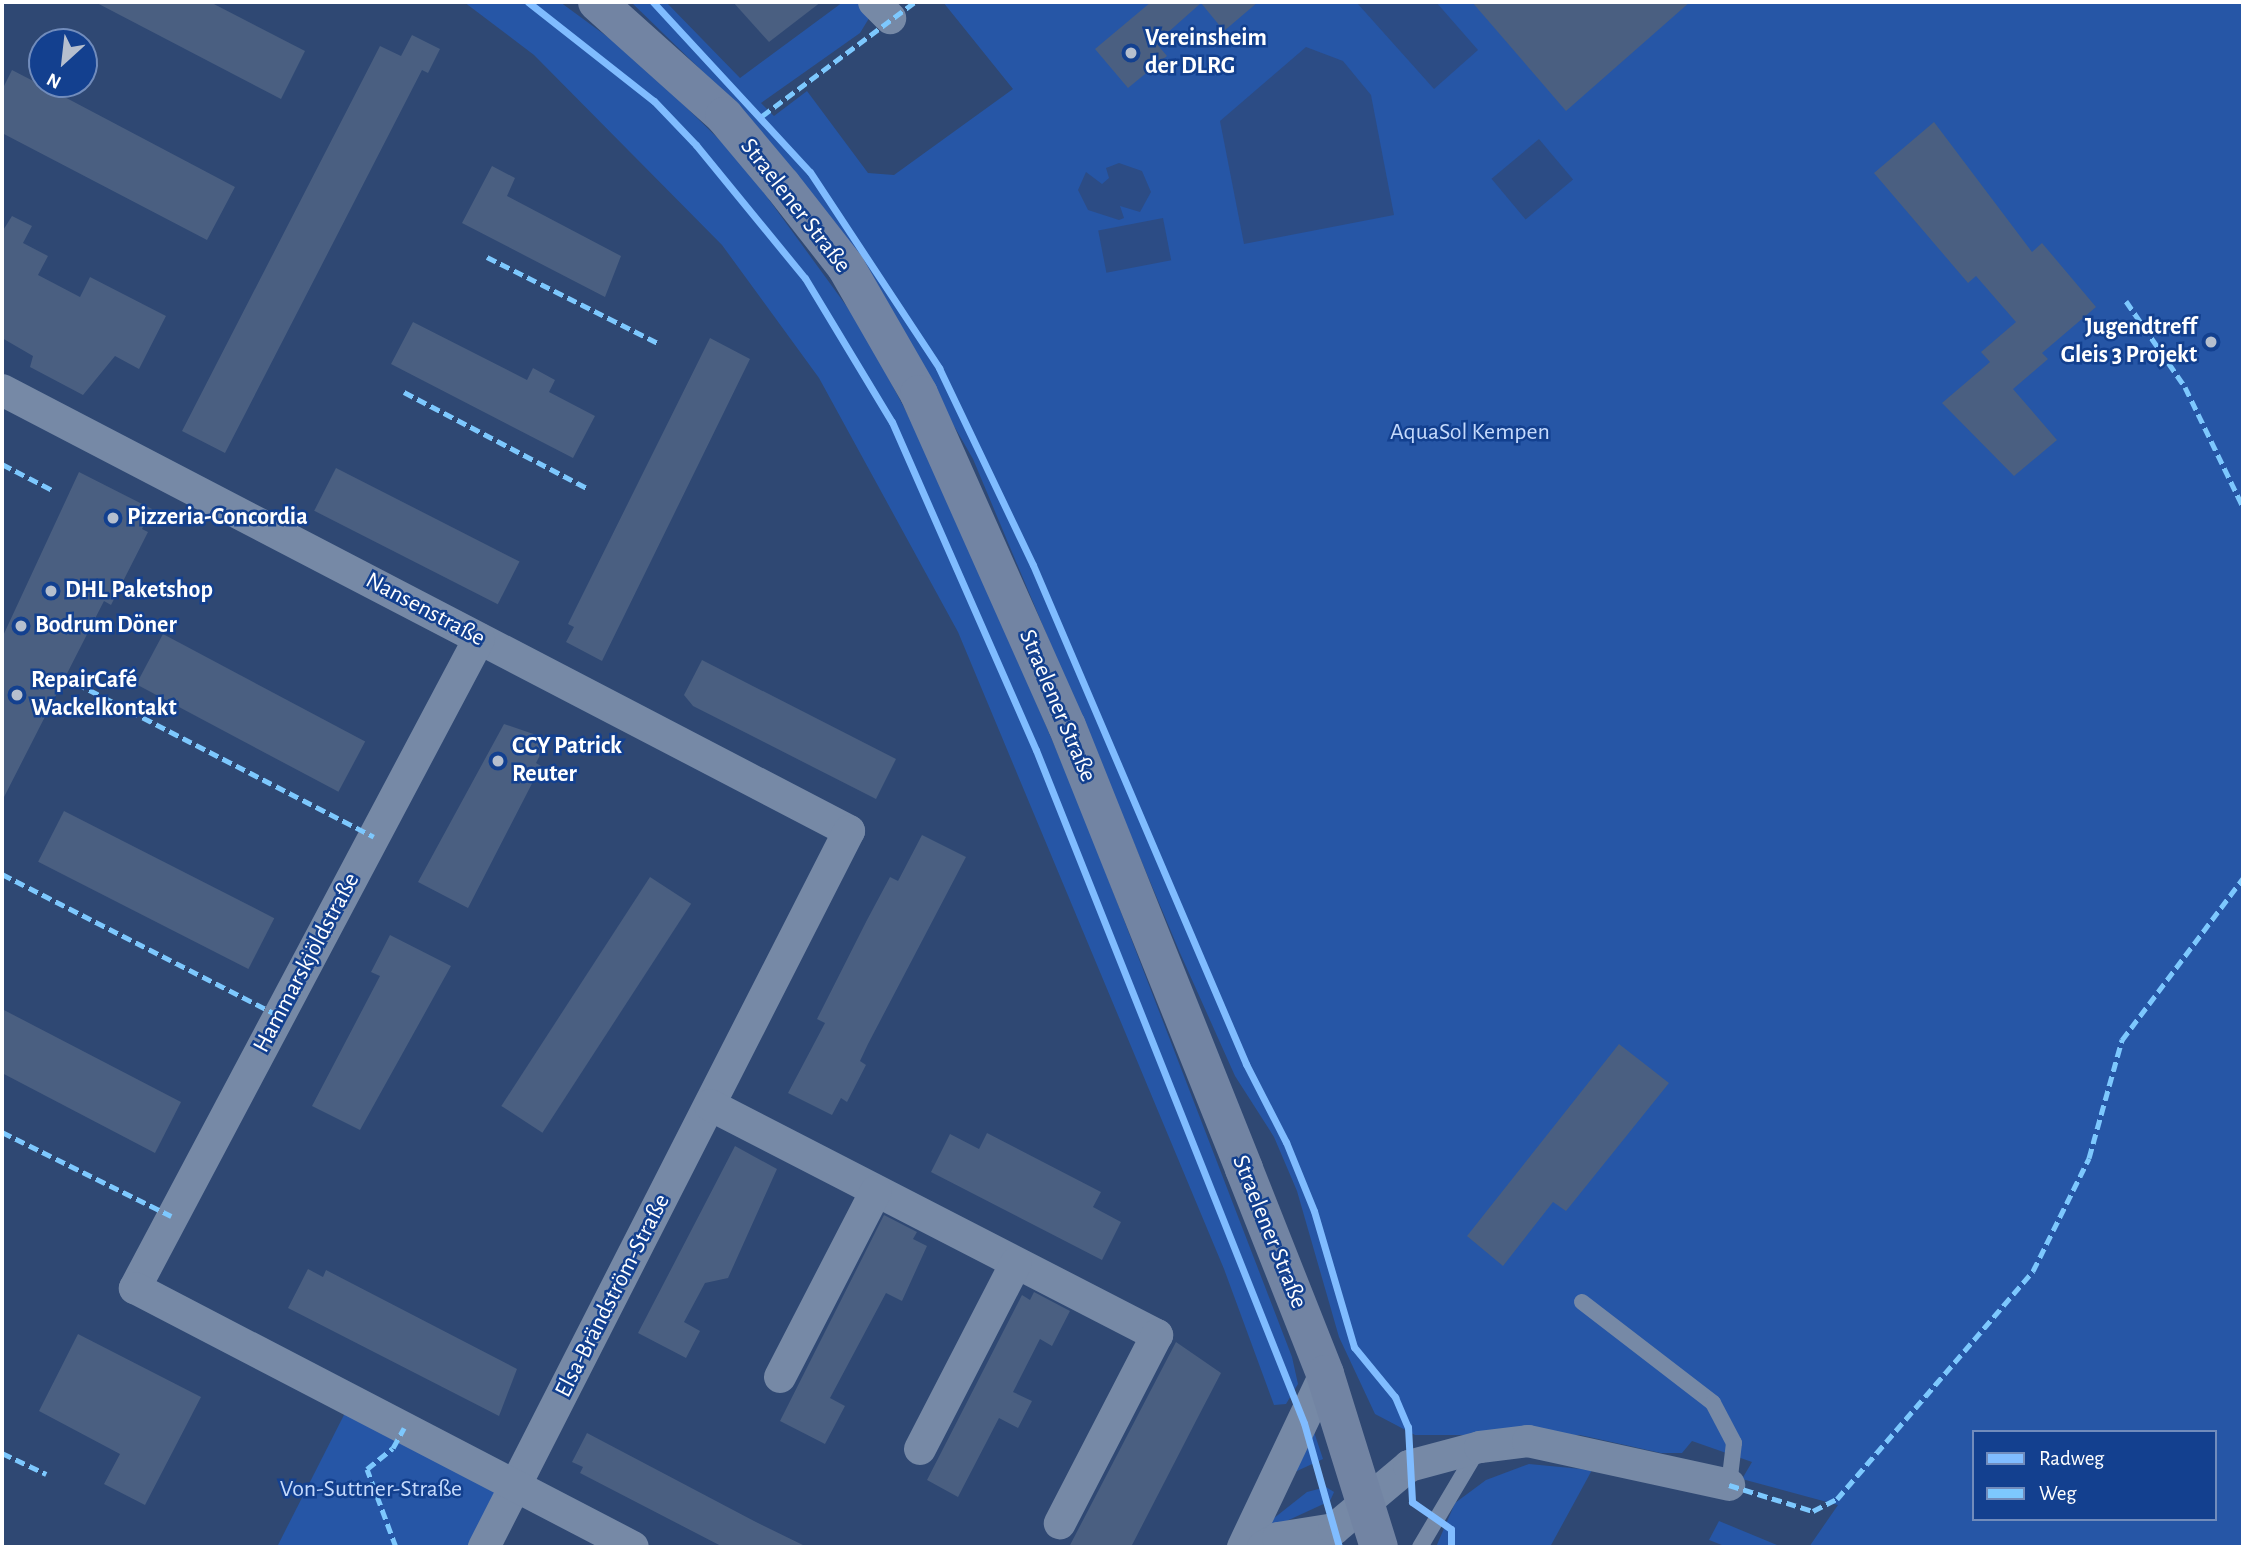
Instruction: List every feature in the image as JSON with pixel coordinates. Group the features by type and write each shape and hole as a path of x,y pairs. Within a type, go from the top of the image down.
{"street":[{"name":"Straelener Straße","path":"597,2 724,116 782,185 846,267 919,394 1067,726 1325,1374 1379,1547"},
{"name":"Nansenstraße","path":"2,390 849,831"},
{"name":"Hammarskjöldstraße","path":"479,639 135,1288 515,1486"},
{"name":"Elsa-Brändström-Straße","path":"515,1486 849,831"},
{"path":"710,1105 1157,1335 1060,1523"},
{"path":"780,1377 876,1191"},
{"path":"920,1448 1016,1263"},
{"path":"1242,1547 1325,1374"},
{"path":"1263,1547 1278,1538 1334,1529 1409,1466 1480,1447 1528,1441 1729,1485"},
{"path":"484,1547 515,1486 633,1547"}],"lane":[{"path":"1582,1302 1713,1403 1734,1443 1729,1485"},
{"path":"1420,1547 1432,1517 1480,1447"}],"green space":[{"path":"464,2 560,2 635,57 741,161 861,326 937,470 1079,803 1292,1357 1298,1384 1286,1404 1274,1405 1224,1269 958,632 819,378 722,245 534,55"},
{"name":"AquaSol Kempen","path":"631,2 666,2 740,78 843,2 861,2 871,15 860,33 761,103 774,116 807,91 868,173 894,175 1013,89 943,2 2243,2 2243,1547 1809,1547 1838,1505 1742,1479 1752,1462 1692,1441 1682,1453 1661,1453 1580,1435 1415,1435 1375,1414 1339,1337 1297,1191 1274,1137 1235,1076 1180,953 973,459 927,379 702,71"},
{"name":"Von-Suttner-Straße","path":"346,1411 495,1488 499,1500 475,1547 277,1547"},
{"path":"1313,1429 1323,1459 1297,1471 1293,1468"},
{"path":"1529,1464 1592,1470 1550,1547 1436,1547 1455,1503 1486,1480"},
{"path":"1326,1487 1334,1492 1330,1501 1267,1530 1264,1526 1307,1492"},
{"path":"1719,1521 1782,1547 1727,1547 1709,1540"}],"shaded area":[{"path":"1436,2 1478,50 1434,89 1357,3"},
{"path":"1306,47 1343,61 1371,95 1394,215 1244,244 1220,121"},
{"path":"1539,139 1573,180 1526,219 1492,179"},
{"path":"1119,163 1142,171 1151,192 1140,212 1120,206 1124,218 1119,220 1088,210 1078,190 1086,172 1102,184 1109,178 1106,168"},
{"path":"1163,218 1171,260 1106,273 1098,231"}],"building":[{"path":"95,2 210,2 305,51 281,99"},
{"path":"733,2 821,2 769,42"},
{"path":"1151,2 1258,2 1224,31 1201,3 1156,43 1167,56 1128,88 1095,49"},
{"path":"1472,2 1690,2 1566,111"},
{"path":"412,35 440,49 428,73 422,70 225,453 182,431 380,46 401,56"},
{"path":"12,70 28,78 28,98 66,98 235,187 207,240 2,133 2,90"},
{"path":"1934,122 2032,252 2042,243 2096,307 2042,353 2048,359 2013,389 2057,440 2014,476 1942,403 1990,362 1981,352 2016,322 1976,276 1968,283 1874,173"},
{"path":"492,166 515,178 507,196 621,256 605,297 462,223"},
{"path":"12,216 32,226 23,243 48,256 38,275 80,297 90,277 166,316 139,369 115,356 83,395 30,367 33,356 2,338 2,232"},
{"path":"413,322 527,380 533,368 555,380 549,392 595,416 573,458 391,364"},
{"path":"710,338 750,359 602,661 566,642 574,627 568,624"},
{"path":"336,468 520,562 498,604 314,511"},
{"path":"79,472 152,509 142,529 148,532 111,605 104,601 2,801 2,638"},
{"path":"163,634 365,742 338,792 136,684"},
{"path":"702,660 896,759 876,799 693,706 684,695"},
{"path":"504,724 548,739 536,763 541,766 468,908 418,882"},
{"path":"64,811 274,918 248,969 38,862"},
{"path":"922,835 966,857 868,1044 860,1061 866,1065 847,1102 841,1098 832,1115 788,1093 825,1023 817,1019 867,920 890,877 898,881"},
{"path":"650,877 691,904 542,1133 501,1106"},
{"path":"390,935 451,966 360,1130 312,1106 380,976 371,972"},
{"path":"2,1009 181,1102 155,1153 2,1073"},
{"path":"1619,1044 1669,1083 1566,1211 1553,1202 1503,1266 1467,1236"},
{"path":"987,1133 1101,1192 1093,1207 1121,1222 1102,1260 931,1172 950,1134 979,1149"},
{"path":"735,1146 777,1169 728,1278 705,1283 684,1322 700,1331 686,1358 638,1333"},
{"path":"884,1215 917,1232 913,1239 927,1246 902,1301 886,1293 830,1398 845,1406 825,1444 780,1421"},
{"path":"308,1269 323,1277 326,1270 517,1369 499,1416 288,1308"},
{"path":"1034,1292 1070,1311 1052,1346 1040,1339 1013,1392 1032,1401 1018,1428 999,1418 958,1497 927,1480 1022,1295 1030,1300"},
{"path":"78,1334 201,1397 145,1505 104,1484 120,1454 39,1411"},
{"path":"1176,1342 1221,1373 1131,1547 1069,1547"},
{"path":"587,1433 807,1547 723,1547 580,1473 583,1467 572,1462"}],"marked path":[{"path":"762,116 915,2"},
{"path":"487,257 660,344"},
{"path":"2126,301 2185,387 2243,507"},
{"path":"404,392 587,488"},
{"path":"2,464 54,491"},
{"path":"76,683 374,837"},
{"path":"2,874 279,1016"},
{"path":"1729,1485 1813,1511 1837,1499 2033,1271 2089,1158 2122,1040 2243,878"},
{"path":"2,1132 171,1216"},
{"path":"396,1547 367,1469 393,1448 404,1428"},
{"path":"2,1453 46,1474"}],"cycle path":[{"path":"528,2 654,101 696,145 805,278 892,422 1036,750 1304,1423 1339,1547"},
{"path":"653,2 810,172 939,368 1033,565 1246,1064 1286,1142 1314,1211 1354,1347 1395,1397 1408,1427 1412,1502 1451,1529 1451,1547"}],"place":[{"name":"Vereinsheim der DLRG","path":"1131,53"},
{"name":"Jugendtreff Gleis 3 Projekt","path":"2211,342"},
{"name":"Pizzeria-Concordia","path":"113,518"},
{"name":"DHL Paketshop","path":"51,591"},
{"name":"Bodrum Döner","path":"21,626"},
{"name":"RepairCafé Wackelkontakt","path":"17,695"},
{"name":"CCY Patrick Reuter","path":"498,761"}]}
